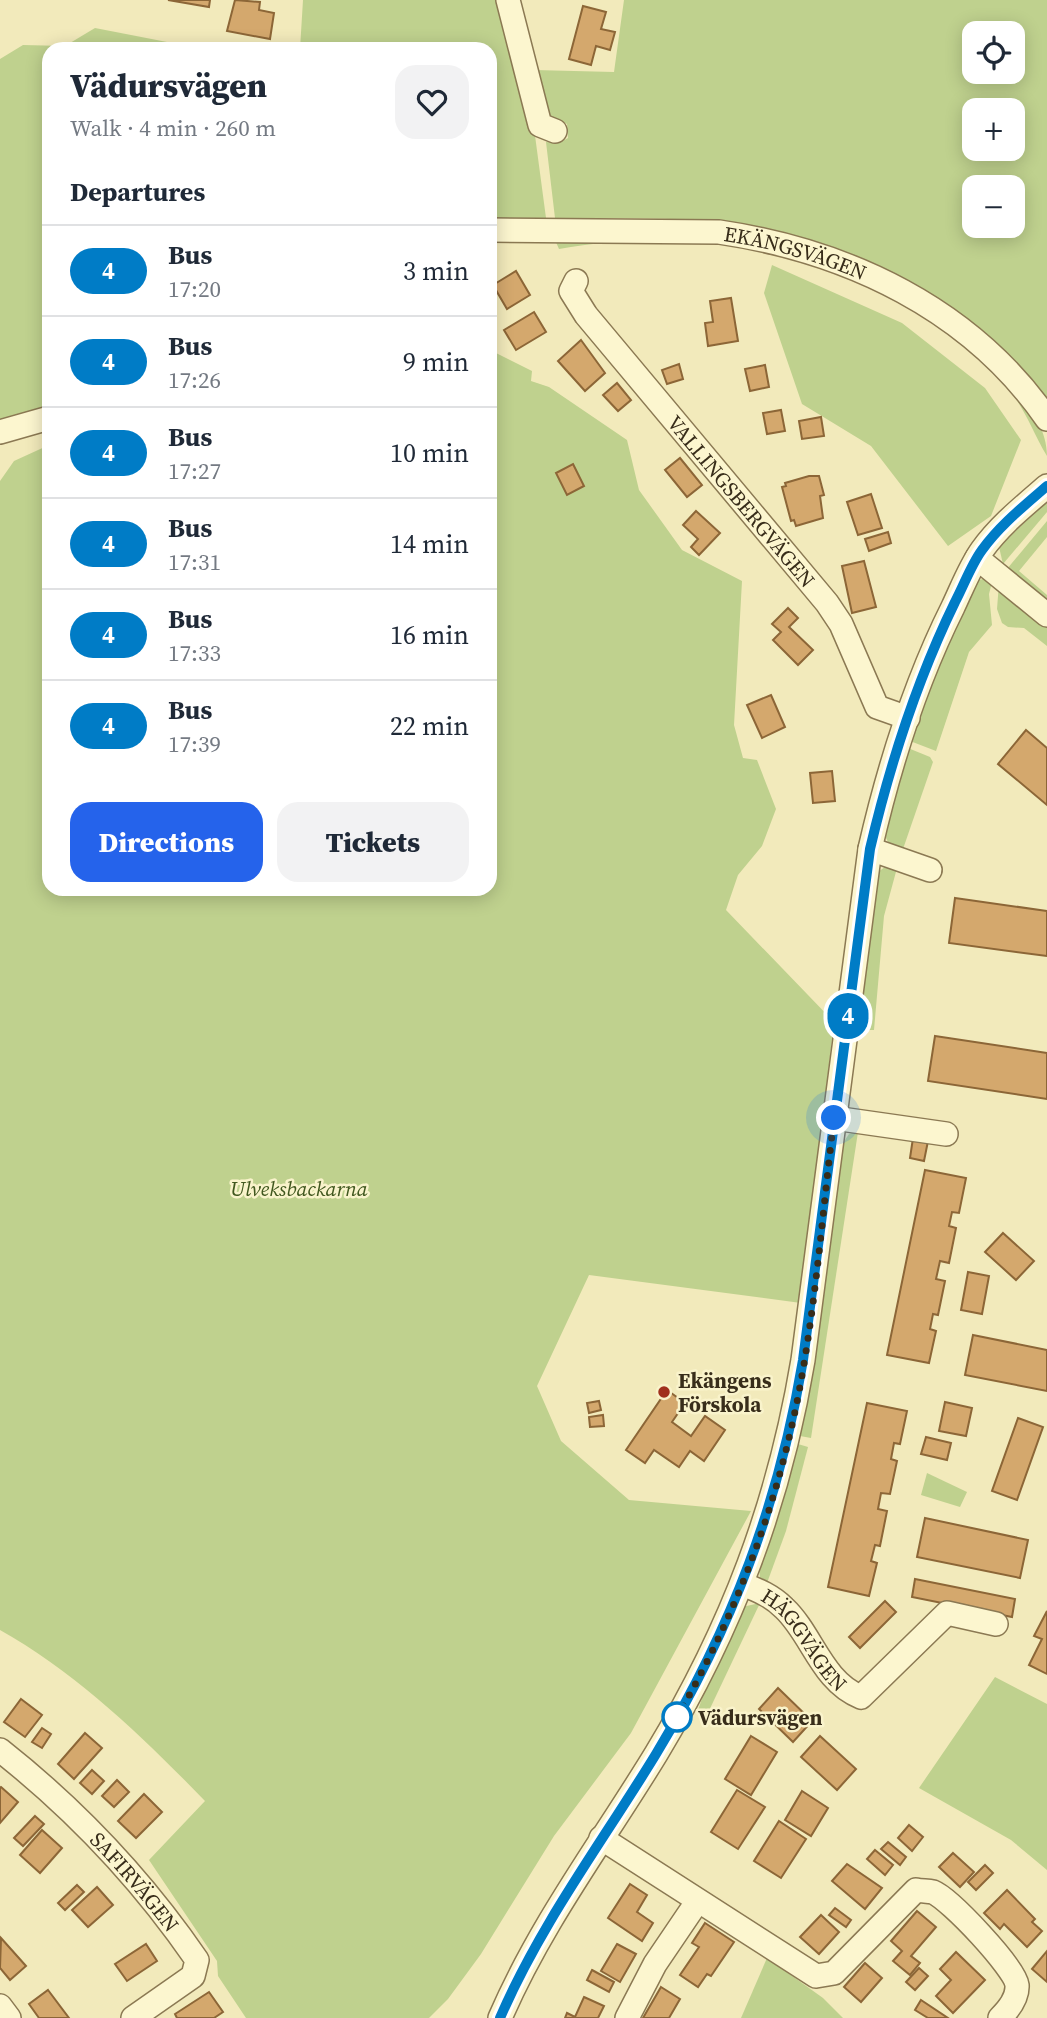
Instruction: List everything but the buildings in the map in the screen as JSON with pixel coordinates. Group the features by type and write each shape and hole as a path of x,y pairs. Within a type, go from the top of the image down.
{"street":[{"path":"508,0 540,125 555,131"},
{"name":"EKÄNGSVÄGEN","path":"497,230 719,232 756,237 833,259 893,285 947,318 994,358 1047,419"},
{"name":"VALLINGSBERGVÄGEN","path":"576,281 572,291 586,315 827,603 841,624 877,707 908,718"},
{"path":"0,432 42,420"},
{"path":"500,2018 534,1949 677,1717 742,1584 769,1513 790,1437 803,1360 870,849 908,718 931,651 977,558 1006,522 1047,486"},
{"path":"977,558 1047,615"},
{"path":"870,849 930,870"},
{"path":"834,1118 946,1134"},
{"name":"HÄGGVÄGEN","path":"742,1584 768,1594 787,1610 819,1660 852,1694 861,1697 947,1613 996,1624"},
{"name":"SAFIRVÄGEN","path":"0,1750 89,1825 178,1932 197,1960 193,1976 133,2018"},
{"path":"601,1838 807,1972 825,1977 848,1961 916,1890 933,1892 949,1904 1012,1970 1017,1993 1009,2010 1000,2018"},
{"path":"627,2018 655,1964 697,1902"},
{"path":"0,2006 9,2018"}],"green space":[{"path":"303,0 503,0 530,98 546,218 497,219 497,42 300,42"},
{"path":"624,0 1047,0 1047,397 1001,350 936,300 871,264 837,250 767,229 731,223 665,219 555,218 546,142 559,143 568,138 567,124 545,113 534,70 614,72"},
{"path":"95,28 167,42 72,42"},
{"path":"23,45 42,45 42,410 0,421 0,59"},
{"path":"683,238 772,250 814,262 854,277 907,305 859,281 802,260 742,247 680,241 619,241 559,249 555,240"},
{"path":"772,265 902,323 985,388 1021,440 991,516 948,546 871,446 802,404 764,293"},
{"path":"964,345 1008,384 1032,412 1043,433 1047,456 1013,395"},
{"name":"Ulveksbackarna","path":"497,354 532,371 531,381 549,387 627,440 639,490 682,550 742,581 734,725 743,758 757,760 776,809 762,846 738,875 726,910 834,1022 801,1303 589,1275 537,1386 561,1441 629,1500 751,1511 631,1733 554,1836 481,1954 448,1999 429,2018 246,2018 218,1976 217,1961 149,1860 205,1801 158,1753 83,1687 29,1647 0,1630 0,481 14,461 42,448 42,896 497,896"},
{"path":"1047,501 1047,512 1003,564 999,547"},
{"path":"1047,521 1047,537 1019,571 1047,595 1047,603 1007,569"},
{"path":"986,578 992,582 989,594 992,625 969,652 936,751 910,741 951,627 976,581"},
{"path":"999,583 1047,623 1047,646 1024,628 1008,627 1002,623 997,609"},
{"path":"908,748 930,757 933,762 903,849 888,842 883,832"},
{"path":"893,866 897,868 884,916 874,1030 867,1030 863,1019 860,979 878,872"},
{"path":"858,1132 811,1438 800,1436 843,1143 849,1134"},
{"path":"798,1444 808,1447 786,1531 767,1583 760,1579 759,1567"},
{"path":"927,1473 967,1492 960,1507 921,1495"},
{"path":"760,1603 706,1717 697,1713 708,1681 742,1607"},
{"path":"995,1677 1047,1704 1047,1870 1011,1840 919,1788"},
{"path":"767,1958 823,1998 843,2018 741,2018"}],"bus line":[{"name":"4","path":"500,2018 527,1960 553,1915 648,1766 696,1683 742,1584 769,1513 790,1437 803,1360 870,849 877,817 899,742 931,651 977,558 1006,522 1047,486"}],"place":[{"name":"Ekängens Förskola","path":"664,1392"},
{"name":"Vädursvägen","path":"677,1717"}],"route":[{"path":"677,1717 696,1683 742,1584 769,1513 790,1437 803,1360 834,1118"}]}
